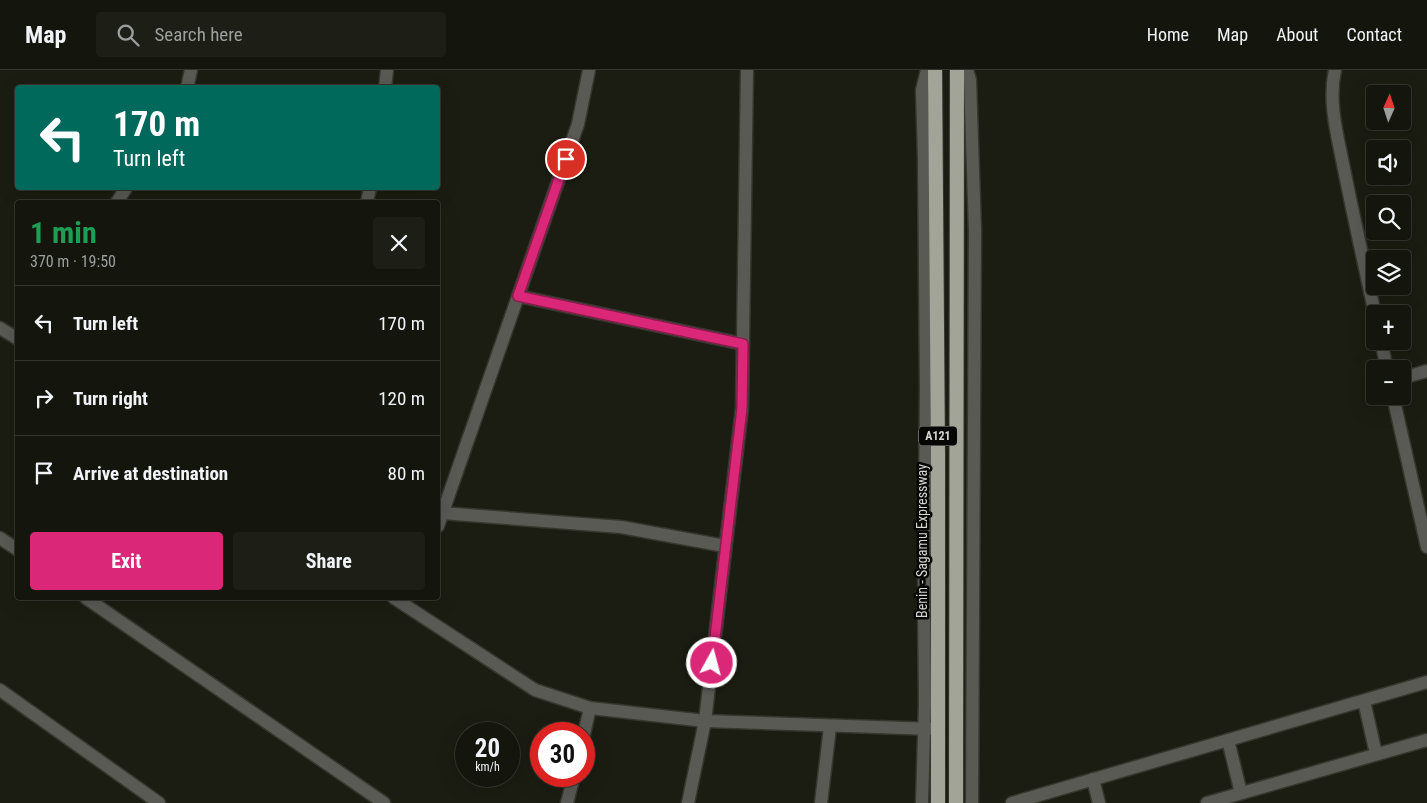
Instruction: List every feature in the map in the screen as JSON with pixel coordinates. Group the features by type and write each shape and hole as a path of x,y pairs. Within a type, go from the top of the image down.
{"highway":[{"name":"Benin - Sagamu Expressway","path":"935,70 938,454 931,729 938,803"},
{"name":"A121","path":"956,803 957,70"}],"street":[{"path":"188,85 192,70"},
{"path":"385,85 387,70"},
{"path":"440,520 578,124 589,70"},
{"path":"688,803 705,721 742,408 747,70"},
{"path":"922,803 931,729 922,90 927,70"},
{"path":"967,70 970,80 975,231 972,803"},
{"path":"1335,70 1332,82 1333,112 1373,305"},
{"path":"518,296 743,344"},
{"path":"0,328 15,337"},
{"path":"1411,375 1427,371"},
{"path":"1395,405 1427,547"},
{"path":"442,513 622,527 725,546"},
{"path":"0,538 15,548"},
{"path":"89,600 384,803"},
{"path":"410,602 535,690 590,708 705,721 931,729"},
{"path":"1012,803 1427,682"},
{"path":"0,690 159,803"},
{"path":"1364,701 1376,754"},
{"path":"587,722 590,708"},
{"path":"821,803 830,726"},
{"path":"1228,740 1241,793"},
{"path":"1207,803 1427,740"},
{"path":"1093,779 1099,803"},
{"path":"567,803 571,787"}],"route":[{"path":"566,159 518,296 743,344 742,408 712,663"}]}
